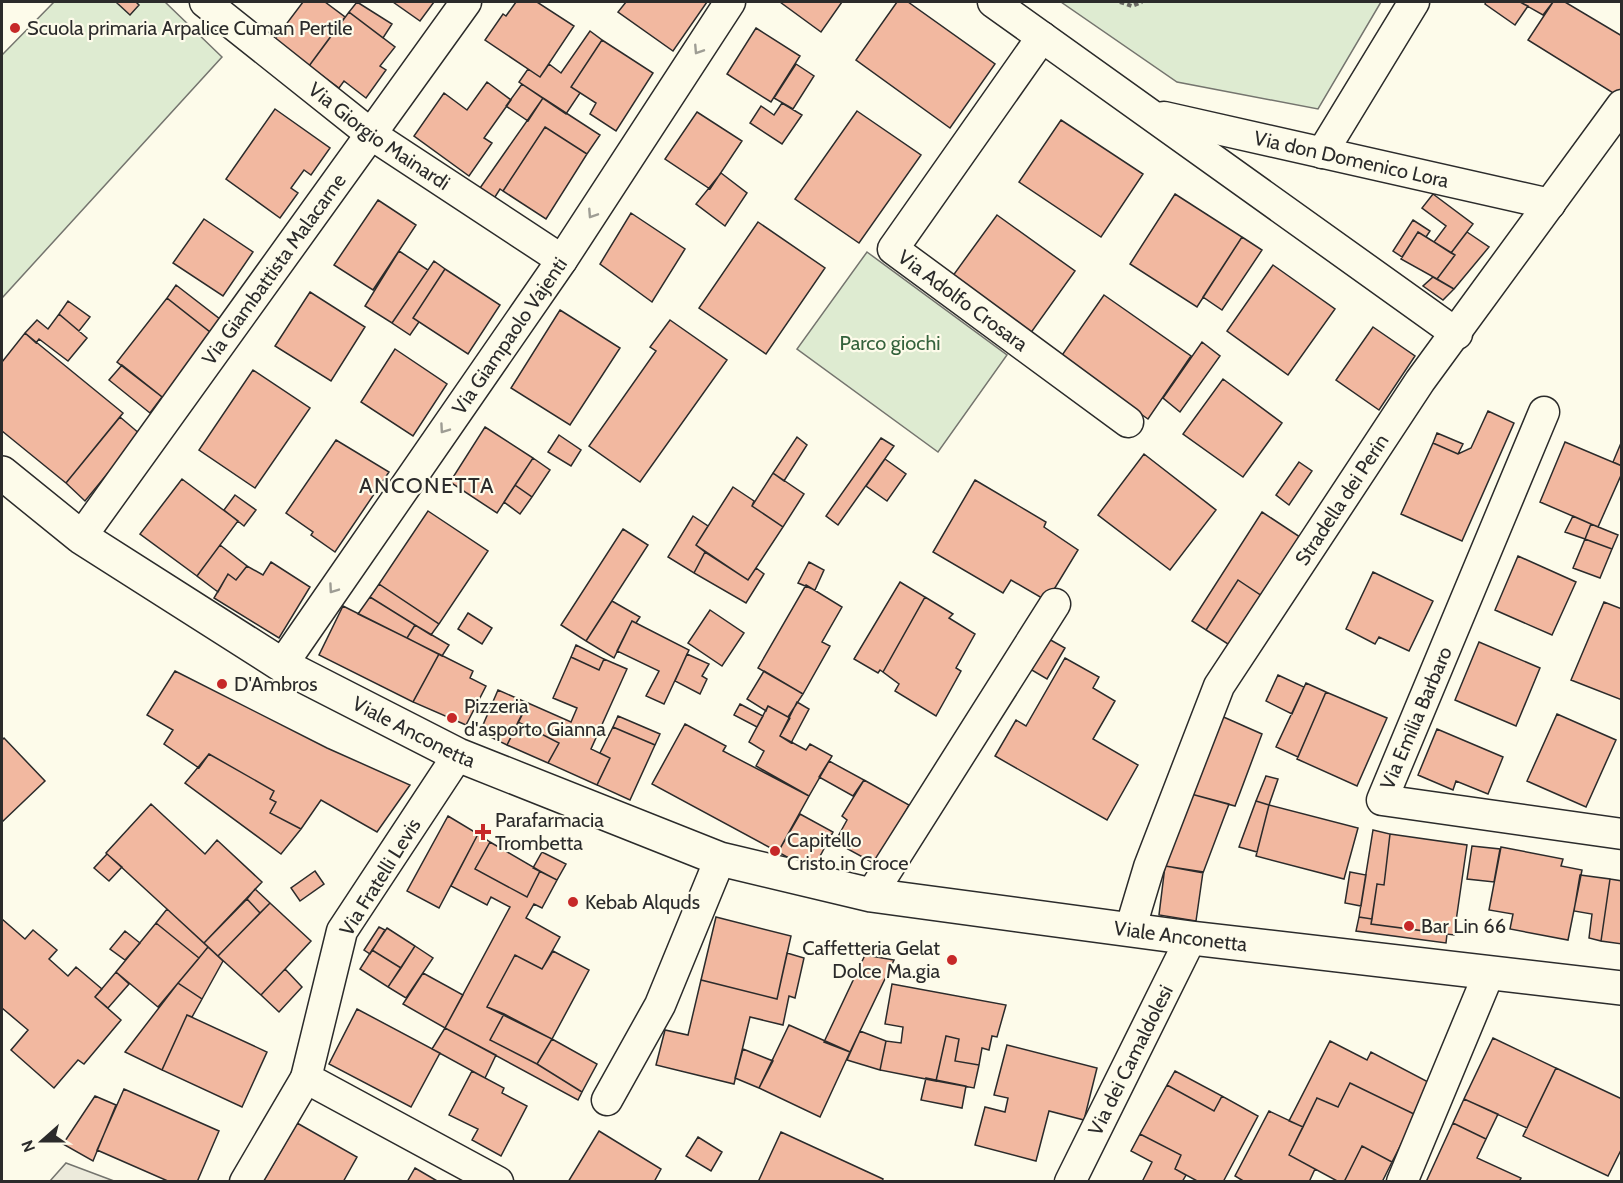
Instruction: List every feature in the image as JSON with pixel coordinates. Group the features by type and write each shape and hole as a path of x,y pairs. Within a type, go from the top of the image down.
{"main road":[{"name":"Viale Anconetta","path":"2,473 81,537 282,665 458,755 662,838 720,859 770,873 871,895 1191,938 1622,988"}],"street":[{"name":"Via Giorgio Mainardi","path":"205,2 372,135 561,260"},
{"name":"Via Giambattista Malacarne","path":"81,537 466,2"},
{"name":"Via Giampaolo Vajenti","path":"282,665 561,260 730,2"},
{"name":"Via don Domenico Lora","path":"993,2 1457,334"},
{"path":"1322,153 1414,2"},
{"name":"Via Adolfo Crosara","path":"1042,37 893,249 1128,422"},
{"name":"Stradella dei Perin","path":"1130,930 1149,867 1219,686 1420,381 1457,334 1622,105"},
{"name":"Via don Domenico Lora","path":"1154,115 1550,204"},
{"name":"Via Emilia Barbaro","path":"1544,412 1382,800 1622,834"},
{"path":"871,895 1055,604"},
{"name":"Via Fratelli Levis","path":"246,1182 306,1078 342,931 458,755"},
{"path":"607,1100 660,1005 720,859"},
{"name":"Via dei Camaldolesi","path":"1071,1182 1191,938"},
{"path":"1402,1182 1489,973"},
{"path":"306,1078 498,1182"}],"path":[{"path":"1120,2 1132,6 1142,2"}],"green space":[{"path":"54,2 165,2 222,57 2,298 2,55"},
{"path":"1061,2 1381,2 1318,109 1177,82"},
{"name":"Parco giochi","path":"867,252 1007,355 938,452 797,349"}],"shaded area":[{"path":"66,1163 114,1181 50,1181"}],"building":[{"path":"136,2 139,5 130,15 117,3"},
{"path":"303,2 325,2 345,17 309,66 275,39"},
{"path":"357,2 392,24 383,38 349,12"},
{"path":"393,2 434,2 420,21"},
{"path":"516,2 537,2 574,26 540,77 485,40 503,14 506,16"},
{"path":"626,2 707,2 673,51 618,12"},
{"path":"780,2 842,2 821,32"},
{"path":"897,2 908,2 995,64 950,128 856,60"},
{"path":"1486,2 1520,2 1528,6 1515,25 1485,4"},
{"path":"1520,2 1553,2 1543,15"},
{"path":"1553,2 1565,2 1622,36 1622,90 1618,96 1528,40"},
{"path":"349,12 395,47 380,66 386,70 366,98 344,81 339,88 309,66"},
{"path":"756,28 800,56 771,102 727,74"},
{"path":"590,31 602,40 571,87 580,93 566,114 519,82 528,69 540,77 549,64 561,73"},
{"path":"602,40 653,73 616,131 590,114 596,103 571,87"},
{"path":"796,64 814,76 793,109 774,98"},
{"path":"487,82 511,100 484,138 492,143 469,176 414,136 444,93 467,110"},
{"path":"522,84 543,98 528,121 506,106"},
{"path":"543,98 600,135 587,154 545,127 503,191 500,189 488,208 473,198"},
{"path":"782,103 802,115 782,144 750,123 761,106 774,115"},
{"path":"275,109 330,148 311,175 304,170 291,188 298,193 280,218 226,179"},
{"path":"857,111 921,155 859,243 795,199"},
{"path":"697,112 742,141 710,189 665,159"},
{"path":"1061,120 1143,174 1101,237 1019,182"},
{"path":"545,127 587,154 546,219 503,191"},
{"path":"721,173 747,193 725,226 696,204"},
{"path":"1175,194 1242,237 1197,307 1130,264"},
{"path":"1433,194 1473,224 1451,253 1434,242 1446,226 1422,208"},
{"path":"378,200 416,225 373,290 334,265"},
{"path":"631,213 685,249 652,302 600,264"},
{"path":"997,215 1075,271 1030,334 952,277"},
{"path":"204,219 253,252 223,296 173,263"},
{"path":"1413,220 1430,231 1426,237 1418,232 1402,257 1393,251"},
{"path":"758,222 825,268 766,354 699,308"},
{"path":"1418,232 1455,255 1437,279 1401,259"},
{"path":"1467,232 1489,247 1454,289 1437,279 1455,255 1451,253"},
{"path":"1242,237 1262,250 1222,310 1203,297"},
{"path":"399,251 428,270 392,323 365,306"},
{"path":"434,261 445,269 413,318 419,322 410,335 392,323"},
{"path":"1273,265 1335,309 1288,375 1227,331"},
{"path":"445,269 500,305 468,354 413,318"},
{"path":"1433,277 1454,289 1443,300 1423,286"},
{"path":"176,285 225,323 215,336 167,298"},
{"path":"310,292 365,327 331,381 275,346"},
{"path":"1104,295 1191,356 1148,419 1060,358"},
{"path":"167,298 215,336 166,400 117,362"},
{"path":"68,301 90,317 79,331 59,314"},
{"path":"560,310 620,348 570,425 511,388"},
{"path":"59,314 87,338 68,361 39,339 36,343 25,333 37,320 48,329"},
{"path":"670,320 727,360 640,482 589,446 656,351 650,347"},
{"path":"1373,327 1415,356 1379,410 1336,380"},
{"path":"25,333 123,413 66,483 2,431 2,362"},
{"path":"1202,342 1220,356 1180,412 1163,398"},
{"path":"395,349 447,384 413,436 361,402"},
{"path":"122,365 162,397 150,413 109,380"},
{"path":"253,370 310,408 255,488 199,450"},
{"path":"1223,379 1282,423 1243,477 1183,434"},
{"path":"1488,411 1514,423 1462,541 1401,514 1433,443 1458,454 1471,448"},
{"path":"120,417 140,434 85,501 66,483"},
{"path":"485,427 533,458 497,513 450,482"},
{"path":"1437,433 1463,444 1458,454 1433,443"},
{"path":"559,435 581,450 571,466 548,452"},
{"path":"797,437 807,445 784,481 773,473"},
{"path":"881,438 894,446 838,525 826,516"},
{"path":"336,440 389,472 335,552 311,535 313,532 286,513"},
{"path":"1565,442 1622,466 1622,473 1598,527 1540,502"},
{"path":"1622,443 1622,466 1613,462"},
{"path":"1144,454 1216,510 1170,570 1098,515"},
{"path":"533,458 550,470 532,497 515,485"},
{"path":"885,459 906,474 887,501 866,486"},
{"path":"1299,462 1312,471 1289,505 1276,495"},
{"path":"773,473 804,494 783,527 752,506"},
{"path":"182,479 238,521 197,576 140,534"},
{"path":"975,480 1046,522 1044,527 1078,550 1047,601 1011,580 1003,593 933,552"},
{"path":"515,485 532,497 520,514 504,502"},
{"path":"733,487 754,501 752,506 783,527 748,580 696,545"},
{"path":"235,495 256,510 244,526 224,510"},
{"path":"428,511 488,551 439,624 379,584"},
{"path":"1262,512 1300,537 1262,596 1238,580 1206,630 1192,621"},
{"path":"693,516 708,526 696,545 705,552 694,573 668,557"},
{"path":"1573,516 1591,524 1585,539 1565,532"},
{"path":"1591,524 1618,535 1612,549 1585,539"},
{"path":"623,529 648,545 586,641 561,625"},
{"path":"1585,539 1612,549 1600,578 1573,568"},
{"path":"220,545 247,566 236,580 228,574 218,592 197,576"},
{"path":"705,552 748,580 756,568 764,574 746,603 694,573"},
{"path":"1518,556 1576,582 1552,635 1495,610"},
{"path":"271,562 310,587 279,638 214,598 228,574 236,580 247,566 263,575"},
{"path":"809,562 824,570 815,590 798,583"},
{"path":"1373,572 1433,601 1409,651 1379,637 1375,644 1346,629"},
{"path":"1238,580 1262,596 1231,646 1206,630"},
{"path":"900,582 925,597 883,672 880,670 878,673 854,659"},
{"path":"379,584 439,624 431,635 370,597"},
{"path":"806,585 842,607 822,642 830,646 803,694 758,668"},
{"path":"370,597 415,625 407,638 358,614"},
{"path":"925,597 953,614 949,618 975,634 956,668 961,671 936,716 895,691 899,684 883,672"},
{"path":"612,601 640,617 636,623 632,621 614,658 586,641"},
{"path":"1604,602 1622,609 1622,700 1571,680"},
{"path":"343,606 439,654 413,702 319,655"},
{"path":"710,610 744,633 722,666 688,643"},
{"path":"468,613 492,628 482,644 458,629"},
{"path":"632,621 689,650 664,704 646,696 659,671 617,651"},
{"path":"415,625 449,645 442,656 407,638"},
{"path":"1047,638 1065,648 1047,679 1030,669"},
{"path":"1479,642 1540,668 1516,726 1455,700"},
{"path":"576,645 604,659 599,670 571,657"},
{"path":"439,654 473,671 470,678 486,686 466,725 413,702"},
{"path":"687,654 709,664 702,676 707,679 700,694 675,681"},
{"path":"571,657 599,670 604,659 627,669 591,749 610,758 597,785 548,763 559,743 518,722 528,703 571,722 577,708 553,698"},
{"path":"1065,658 1099,677 1093,688 1115,701 1093,739 1138,765 1107,820 995,756 1016,720 1026,726"},
{"path":"175,671 327,748 410,785 377,832 321,800 301,829 270,813 276,802 270,799 274,791 209,754 199,768 164,744 173,730 147,715"},
{"path":"764,671 803,694 788,717 768,706 766,711 747,699"},
{"path":"1278,675 1304,687 1292,714 1266,701"},
{"path":"1306,683 1326,692 1298,757 1276,747"},
{"path":"498,690 528,703 507,745 480,732"},
{"path":"1326,692 1387,718 1357,786 1297,759"},
{"path":"797,702 809,709 791,743 780,736"},
{"path":"740,704 763,716 757,727 734,715"},
{"path":"768,706 790,718 780,736 806,750 810,744 832,756 809,796 756,766 764,751 749,742"},
{"path":"1557,714 1616,740 1586,807 1527,781"},
{"path":"1219,715 1262,734 1235,806 1191,794"},
{"path":"618,716 660,734 655,745 613,727"},
{"path":"518,722 559,743 548,763 507,745"},
{"path":"685,724 726,746 723,751 809,796 778,852 652,784"},
{"path":"613,727 655,745 630,800 597,785 610,758 600,753"},
{"path":"1437,729 1503,757 1488,794 1456,781 1453,790 1418,775"},
{"path":"4,738 45,781 2,822 2,740"},
{"path":"209,754 274,791 270,799 276,802 270,813 301,829 281,854 185,783"},
{"path":"829,761 864,780 853,796 819,777"},
{"path":"1266,776 1278,779 1269,805 1256,801"},
{"path":"864,780 909,805 877,865 835,842 847,820 842,816"},
{"path":"1191,794 1229,804 1203,873 1165,866"},
{"path":"1256,801 1269,805 1257,852 1239,847"},
{"path":"151,804 205,854 217,840 262,882 204,943 106,853"},
{"path":"1269,805 1358,828 1344,879 1256,856"},
{"path":"800,814 833,832 812,871 778,852"},
{"path":"448,816 478,834 439,908 407,891"},
{"path":"1373,830 1390,834 1384,885 1377,884 1372,919 1359,917"},
{"path":"478,834 490,842 475,869 527,897 540,871 557,880 542,908 534,904 526,918 560,937 542,969 515,955 487,1007 504,1014 490,1040 537,1064 582,1092 578,1100 445,1028 510,907 491,897 487,905 451,886"},
{"path":"1390,834 1467,845 1454,935 1371,924 1377,884 1384,885"},
{"path":"490,842 540,871 527,897 475,869"},
{"path":"1472,846 1500,849 1494,882 1467,879"},
{"path":"1501,847 1563,859 1561,866 1582,870 1568,940 1510,929 1513,914 1489,910"},
{"path":"542,852 566,864 557,880 533,868"},
{"path":"107,854 122,867 109,881 94,868"},
{"path":"1165,866 1203,872 1196,921 1159,915"},
{"path":"315,871 324,884 300,901 291,888"},
{"path":"1350,872 1366,875 1361,906 1345,903"},
{"path":"1580,875 1610,879 1601,941 1589,938 1592,914 1574,911"},
{"path":"1610,879 1622,881 1622,944 1601,941"},
{"path":"255,889 270,903 260,913 247,899"},
{"path":"247,899 260,913 218,956 204,943"},
{"path":"270,903 311,941 261,995 218,956"},
{"path":"167,909 208,947 199,958 156,923"},
{"path":"716,917 791,936 777,999 701,980"},
{"path":"1359,917 1372,919 1371,924 1447,934 1446,943 1356,931"},
{"path":"2,919 25,939 33,930 57,950 49,959 68,976 76,967 102,989 95,997 121,1020 84,1064 78,1060 54,1088 11,1050 28,1030 2,1008"},
{"path":"156,923 199,958 158,1007 116,972"},
{"path":"379,927 385,930 370,954 364,950"},
{"path":"387,928 415,946 401,968 372,950"},
{"path":"125,931 140,943 125,960 110,949"},
{"path":"415,946 433,958 406,998 388,987"},
{"path":"208,947 223,961 202,999 178,983"},
{"path":"372,950 401,968 388,987 360,969"},
{"path":"553,951 589,970 552,1039 487,1007 515,955 542,969"},
{"path":"787,953 804,958 795,998 789,996 783,1025 750,1017 734,1084 656,1065 665,1030 688,1035 701,980 777,999"},
{"path":"865,955 894,960 850,1052 824,1042"},
{"path":"285,969 302,987 279,1012 261,995"},
{"path":"116,972 129,984 108,1008 95,997"},
{"path":"423,973 463,995 445,1028 403,1004"},
{"path":"178,983 202,999 192,1017 187,1015 162,1070 125,1052"},
{"path":"892,984 1006,1005 997,1037 992,1036 989,1050 982,1048 979,1065 955,1061 959,1039 946,1036 936,1081 880,1070 886,1041 901,1043 903,1027 885,1024"},
{"path":"357,1009 440,1053 411,1107 329,1064"},
{"path":"504,1014 552,1039 537,1064 490,1040"},
{"path":"187,1015 267,1052 242,1107 162,1070"},
{"path":"789,1025 850,1052 820,1117 759,1088"},
{"path":"445,1028 496,1055 485,1078 432,1049"},
{"path":"860,1031 886,1041 880,1070 847,1060"},
{"path":"946,1036 959,1039 955,1061 979,1065 974,1088 936,1081"},
{"path":"1493,1038 1556,1068 1527,1128 1464,1099"},
{"path":"552,1039 597,1064 582,1092 537,1064"},
{"path":"1330,1041 1367,1060 1371,1052 1432,1084 1416,1115 1350,1083 1338,1107 1317,1098 1303,1127 1289,1121"},
{"path":"1007,1045 1097,1068 1084,1120 1049,1111 1036,1161 975,1145 985,1107 1005,1112 1008,1098 994,1095"},
{"path":"743,1049 773,1061 759,1088 735,1078"},
{"path":"1556,1068 1622,1099 1622,1148 1608,1176 1523,1136"},
{"path":"472,1071 504,1088 502,1093 527,1106 501,1156 472,1140 478,1129 449,1115"},
{"path":"1175,1071 1222,1096 1214,1111 1167,1085"},
{"path":"926,1078 966,1086 962,1108 921,1100"},
{"path":"1350,1083 1416,1115 1392,1162 1362,1146 1344,1182 1339,1182 1289,1155 1317,1098 1338,1107"},
{"path":"1167,1085 1214,1111 1222,1096 1258,1116 1223,1182 1199,1182 1175,1169 1181,1155 1140,1134"},
{"path":"124,1089 219,1131 197,1182 170,1182 97,1150"},
{"path":"95,1096 116,1105 93,1161 63,1144"},
{"path":"1464,1099 1498,1114 1486,1139 1453,1123"},
{"path":"1269,1111 1303,1127 1289,1155 1315,1169 1309,1182 1245,1182 1235,1176"},
{"path":"297,1123 357,1157 343,1182 263,1182"},
{"path":"1453,1123 1486,1139 1477,1158 1521,1178 1519,1182 1426,1182"},
{"path":"599,1131 661,1169 654,1182 568,1182"},
{"path":"781,1132 883,1179 882,1182 758,1182"},
{"path":"1140,1134 1181,1155 1175,1169 1186,1175 1182,1182 1142,1182 1152,1162 1131,1151"},
{"path":"698,1137 722,1152 711,1171 686,1156"},
{"path":"1362,1146 1392,1162 1382,1182 1344,1182"},
{"path":"415,1168 439,1182 407,1182"}],"place":[{"name":"Scuola primaria Arpalice Cuman Pertile","path":"15,28"},
{"name":"D'Ambros","path":"222,684"},
{"name":"Pizzeria d'asporto Gianna","path":"452,718"},
{"name":"Parafarmacia Trombetta","path":"483,832"},
{"name":"Capitello Cristo in Croce","path":"775,851"},
{"name":"Kebab Alquds","path":"573,902"},
{"name":"Bar Lin 66","path":"1409,926"},
{"name":"Caffetteria Gelat Dolce Ma.gia","path":"952,960"}],"district":[{"name":"ANCONETTA","path":"427,485"}]}
